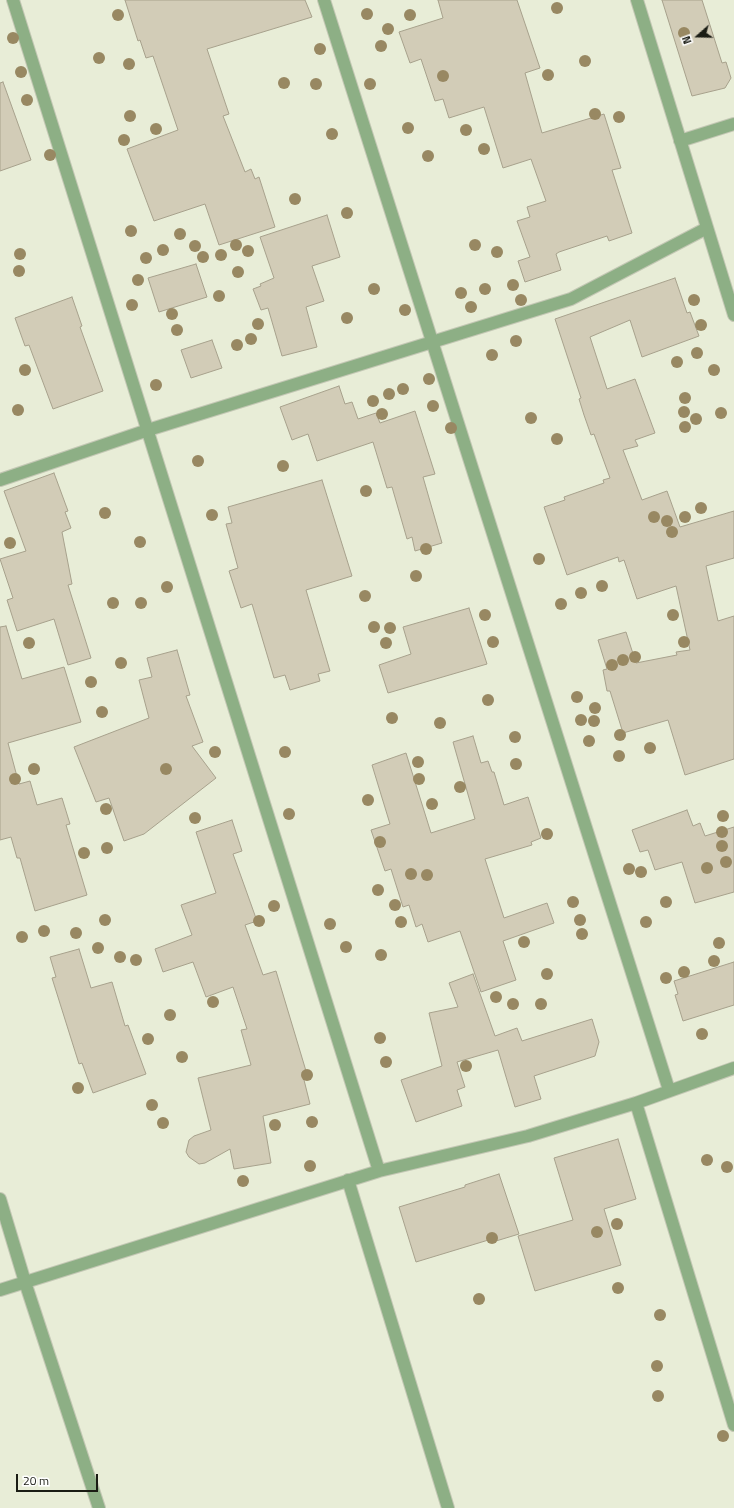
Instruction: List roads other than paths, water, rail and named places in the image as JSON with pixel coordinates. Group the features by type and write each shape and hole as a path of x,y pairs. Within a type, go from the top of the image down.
{"street":[{"path":"13,0 379,1171"},
{"path":"324,0 669,1090"},
{"path":"636,0 734,314"},
{"path":"680,141 734,124"},
{"path":"0,480 148,430 572,299 707,228"},
{"path":"0,1290 348,1180 379,1171 528,1136 636,1103 734,1068"},
{"path":"636,1103 734,1425"},
{"path":"348,1180 448,1508"},
{"path":"0,1199 25,1282 99,1508"}]}
